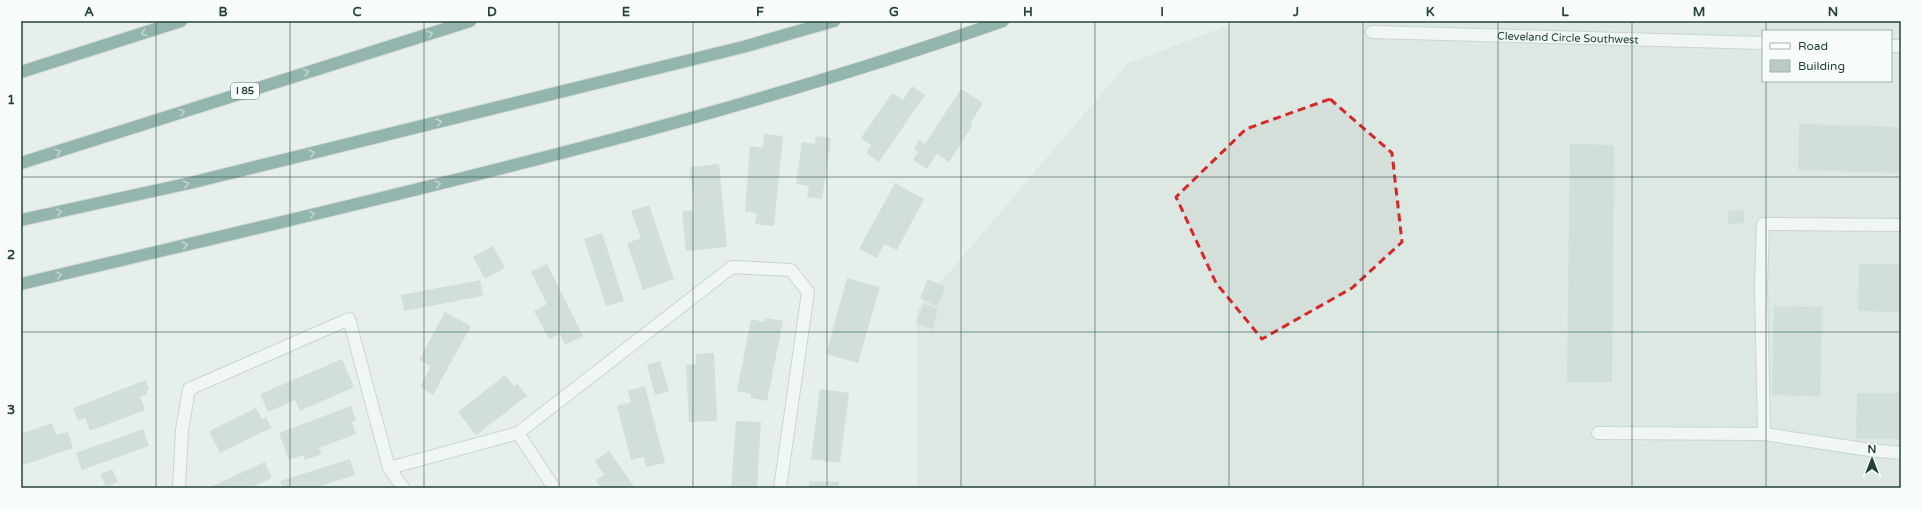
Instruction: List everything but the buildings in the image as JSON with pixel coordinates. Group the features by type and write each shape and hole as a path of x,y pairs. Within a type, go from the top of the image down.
{"highway":[{"path":"21,72 181,21"},
{"name":"I 85","path":"21,164 470,21"},
{"path":"21,220 190,183 735,49 834,21"},
{"path":"21,284 496,170 620,138 732,107 920,50 1002,21"}],"street":[{"name":"Cleveland Circle Southwest","path":"1372,32 1762,43"},
{"path":"1764,434 1761,286 1763,224 1901,225"},
{"path":"389,468 518,433 732,267 791,270 808,292 780,488"},
{"path":"179,488 182,430 189,389 349,319 389,468 403,488"},
{"path":"518,433 554,488"},
{"path":"1598,433 1764,434 1870,450 1901,453"}],"highlighted area":[{"path":"1330,99 1392,153 1402,242 1352,288 1262,339 1216,283 1176,197 1246,129"}],"shaded area":[{"path":"1239,21 1901,21 1901,488 917,488 917,310 1127,64"}]}
